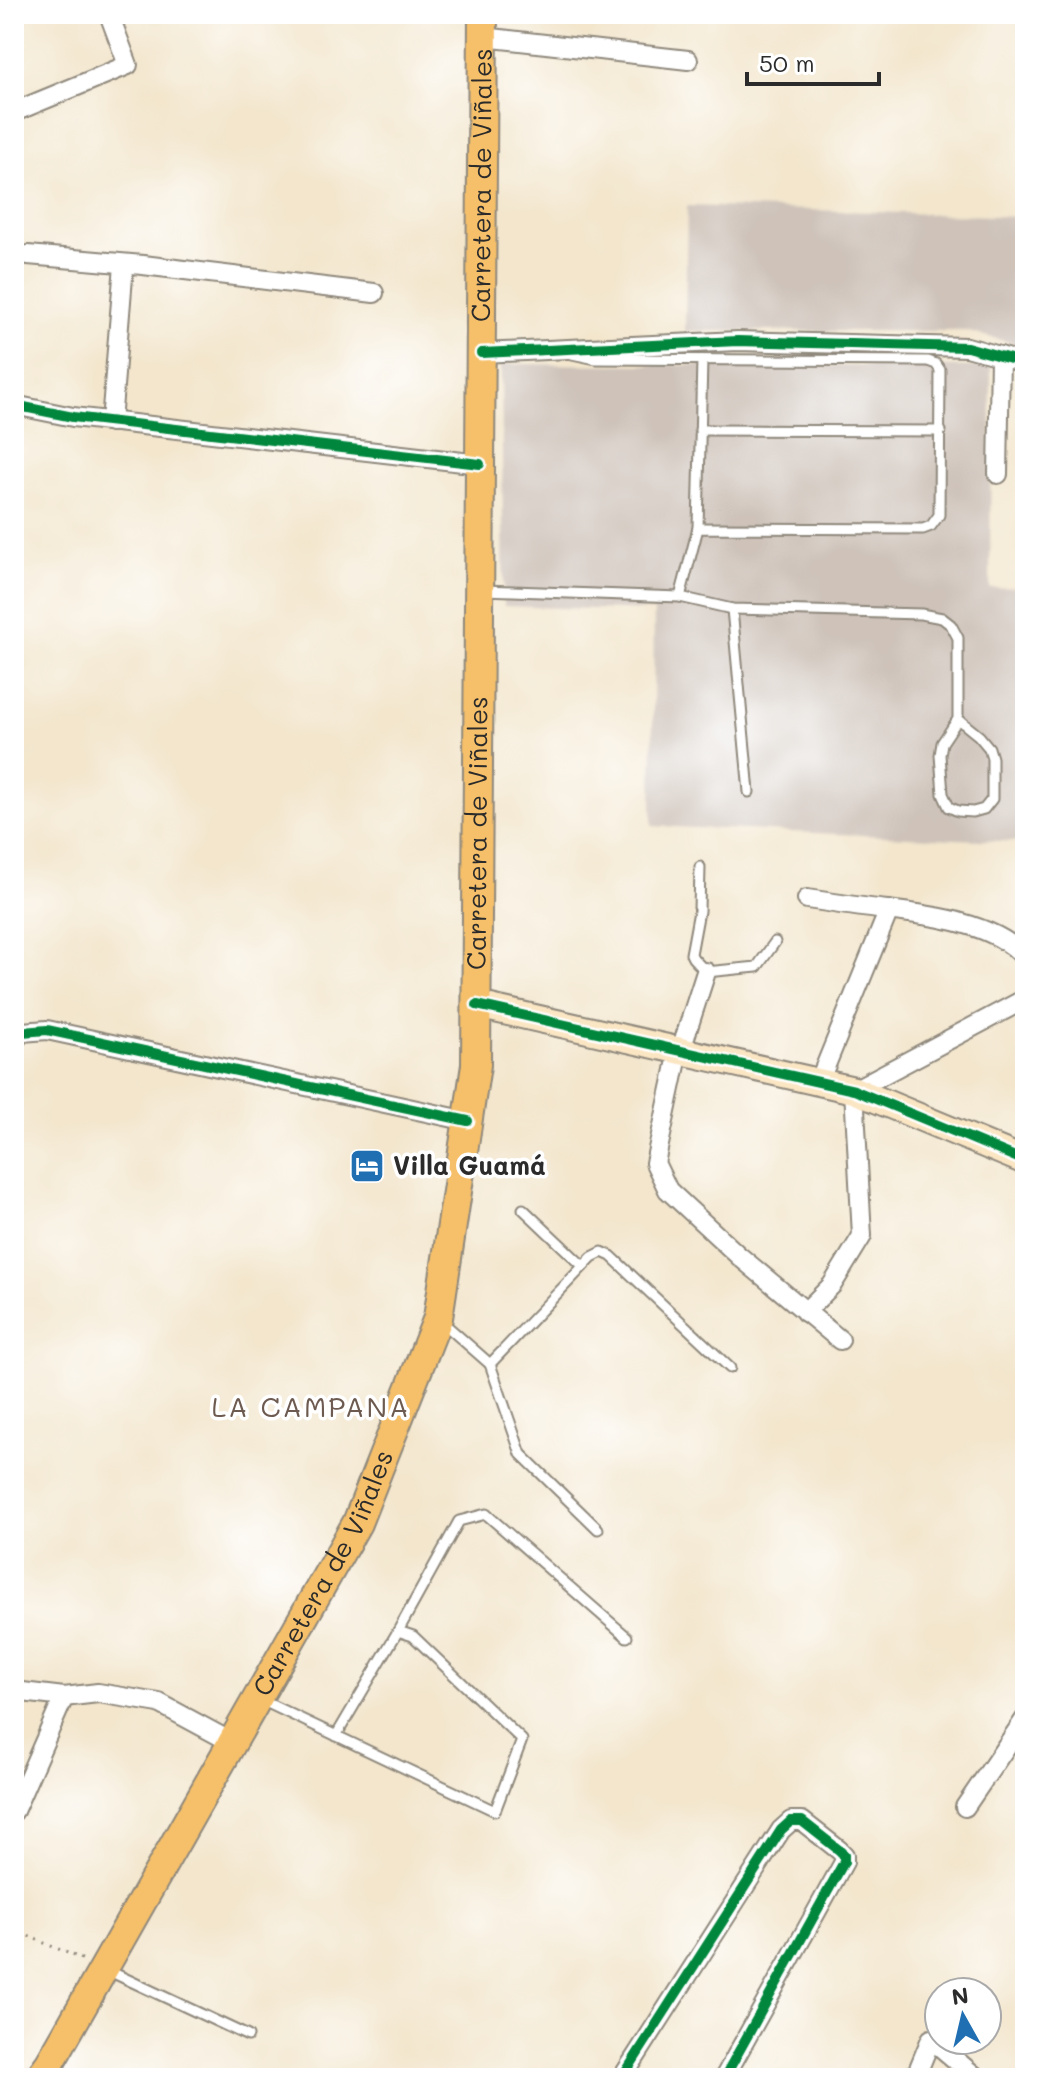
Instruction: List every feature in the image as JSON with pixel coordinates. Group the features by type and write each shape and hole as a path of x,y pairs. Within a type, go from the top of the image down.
{"main road":[{"name":"Carretera de Viñales","path":"39,2078 357,1523 438,1318 476,1065 483,26"}],"street":[{"path":"14,112 128,65 109,14"},
{"path":"483,26 688,60"},
{"path":"28,255 143,265 374,293"},
{"path":"111,422 124,265"},
{"path":"481,353 738,341 967,347 1025,363"},
{"path":"998,474 1000,356"},
{"path":"14,405 111,422 480,464"},
{"path":"807,899 930,915 964,923 1005,941 1025,958"},
{"path":"819,1082 889,910"},
{"path":"706,972 680,1051 655,1163 668,1190 739,1256 840,1340"},
{"path":"854,1090 1025,999"},
{"path":"477,1005 854,1090 1025,1161"},
{"path":"14,1041 22,1032 47,1030 468,1121"},
{"path":"805,1312 832,1285 862,1236 854,1090"},
{"path":"14,1691 64,1697 98,1693 159,1703 233,1743"},
{"path":"14,1811 64,1697"},
{"path":"965,1807 1025,1719"},
{"path":"622,2078 781,1830 791,1821 802,1821 839,1850 844,1855 844,1862 724,2078"},
{"path":"915,2078 931,2039 977,2078"}],"lane":[{"path":"558,349 596,359 928,361 936,364 940,370 939,515 931,526 923,529 698,528"},
{"path":"680,597 698,528 702,360"},
{"path":"700,430 941,431"},
{"path":"479,590 680,597 732,609 921,614 942,618 951,625 958,638 958,719 942,743 943,794 949,807 973,812 984,809 992,799 992,758 989,748 979,736 958,719"},
{"path":"732,609 749,792"},
{"path":"700,867 699,911 691,954 706,972 757,967 775,942"},
{"path":"523,1209 583,1266"},
{"path":"490,1364 583,1266 597,1253 607,1253 730,1368"},
{"path":"438,1318 490,1364 521,1454 598,1529"},
{"path":"336,1736 459,1521 486,1514 627,1637"},
{"path":"258,1698 495,1811 522,1740 413,1636 398,1631"},
{"path":"104,1969 248,2036"}],"path":[{"path":"14,1930 104,1969"}],"shaded area":[{"path":"687,206 1025,217 1025,346 965,331 685,331"},
{"path":"501,364 991,367 990,588 1025,587 1025,842 652,826 654,611 504,606"}],"cycle path":[{"path":"481,353 738,341 967,347 1025,363"},
{"path":"14,405 73,417 480,464"},
{"path":"477,1005 854,1090 1025,1161"},
{"path":"14,1041 22,1032 47,1030 468,1121"},
{"path":"622,2078 781,1830 791,1821 802,1821 839,1850 844,1855 844,1862 724,2078"}],"place":[{"name":"Villa Guamá","path":"367,1166"}],"district":[{"name":"LA CAMPANA","path":"311,1407"}]}
